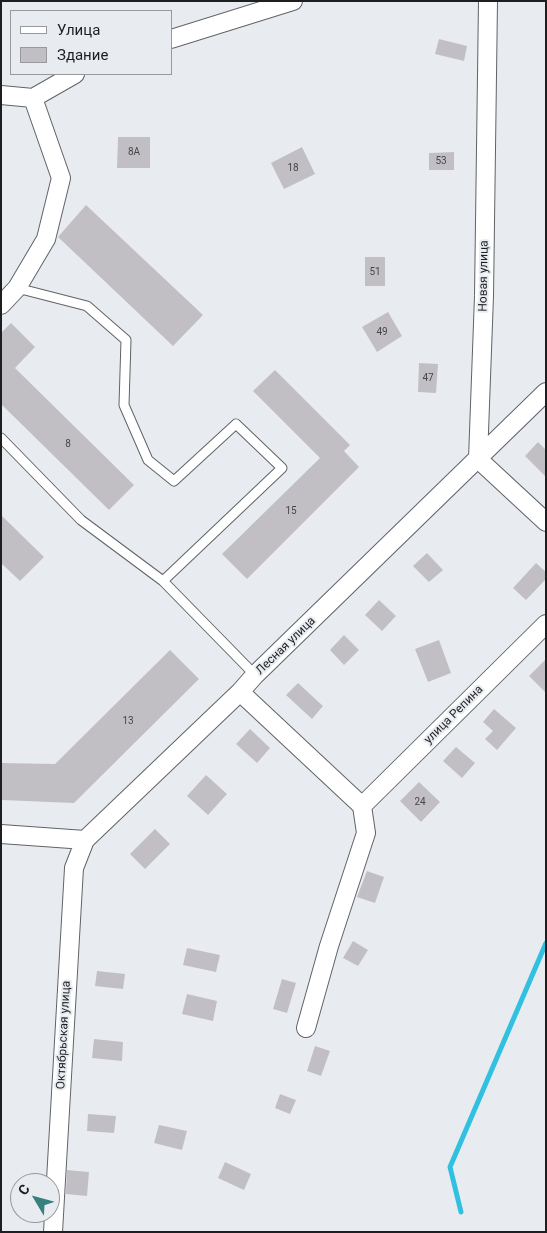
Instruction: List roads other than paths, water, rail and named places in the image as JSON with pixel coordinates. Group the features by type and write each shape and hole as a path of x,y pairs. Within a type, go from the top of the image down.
{"street":[{"path":"172,39 292,1"},
{"name":"Новая улица","path":"478,459 484,296 488,1"},
{"path":"1,95 33,98 74,75"},
{"path":"1,305 17,288 46,239 60,178 33,98"},
{"name":"Лесная улица","path":"85,840 240,692 255,675 546,392"},
{"path":"478,459 546,522"},
{"name":"улица Репина","path":"362,806 546,624"},
{"path":"240,692 362,806 366,833 329,946 306,1028"},
{"path":"1,834 85,840"},
{"name":"Октябрьская улица","path":"53,1232 74,868 85,840"}],"lane":[{"path":"17,288 86,306 126,340 124,405 148,460 174,481 236,424 282,468 163,581"},
{"path":"1,438 82,520 163,581 255,675"}],"waterway":[{"path":"461,1212 450,1167 546,943"}]}
